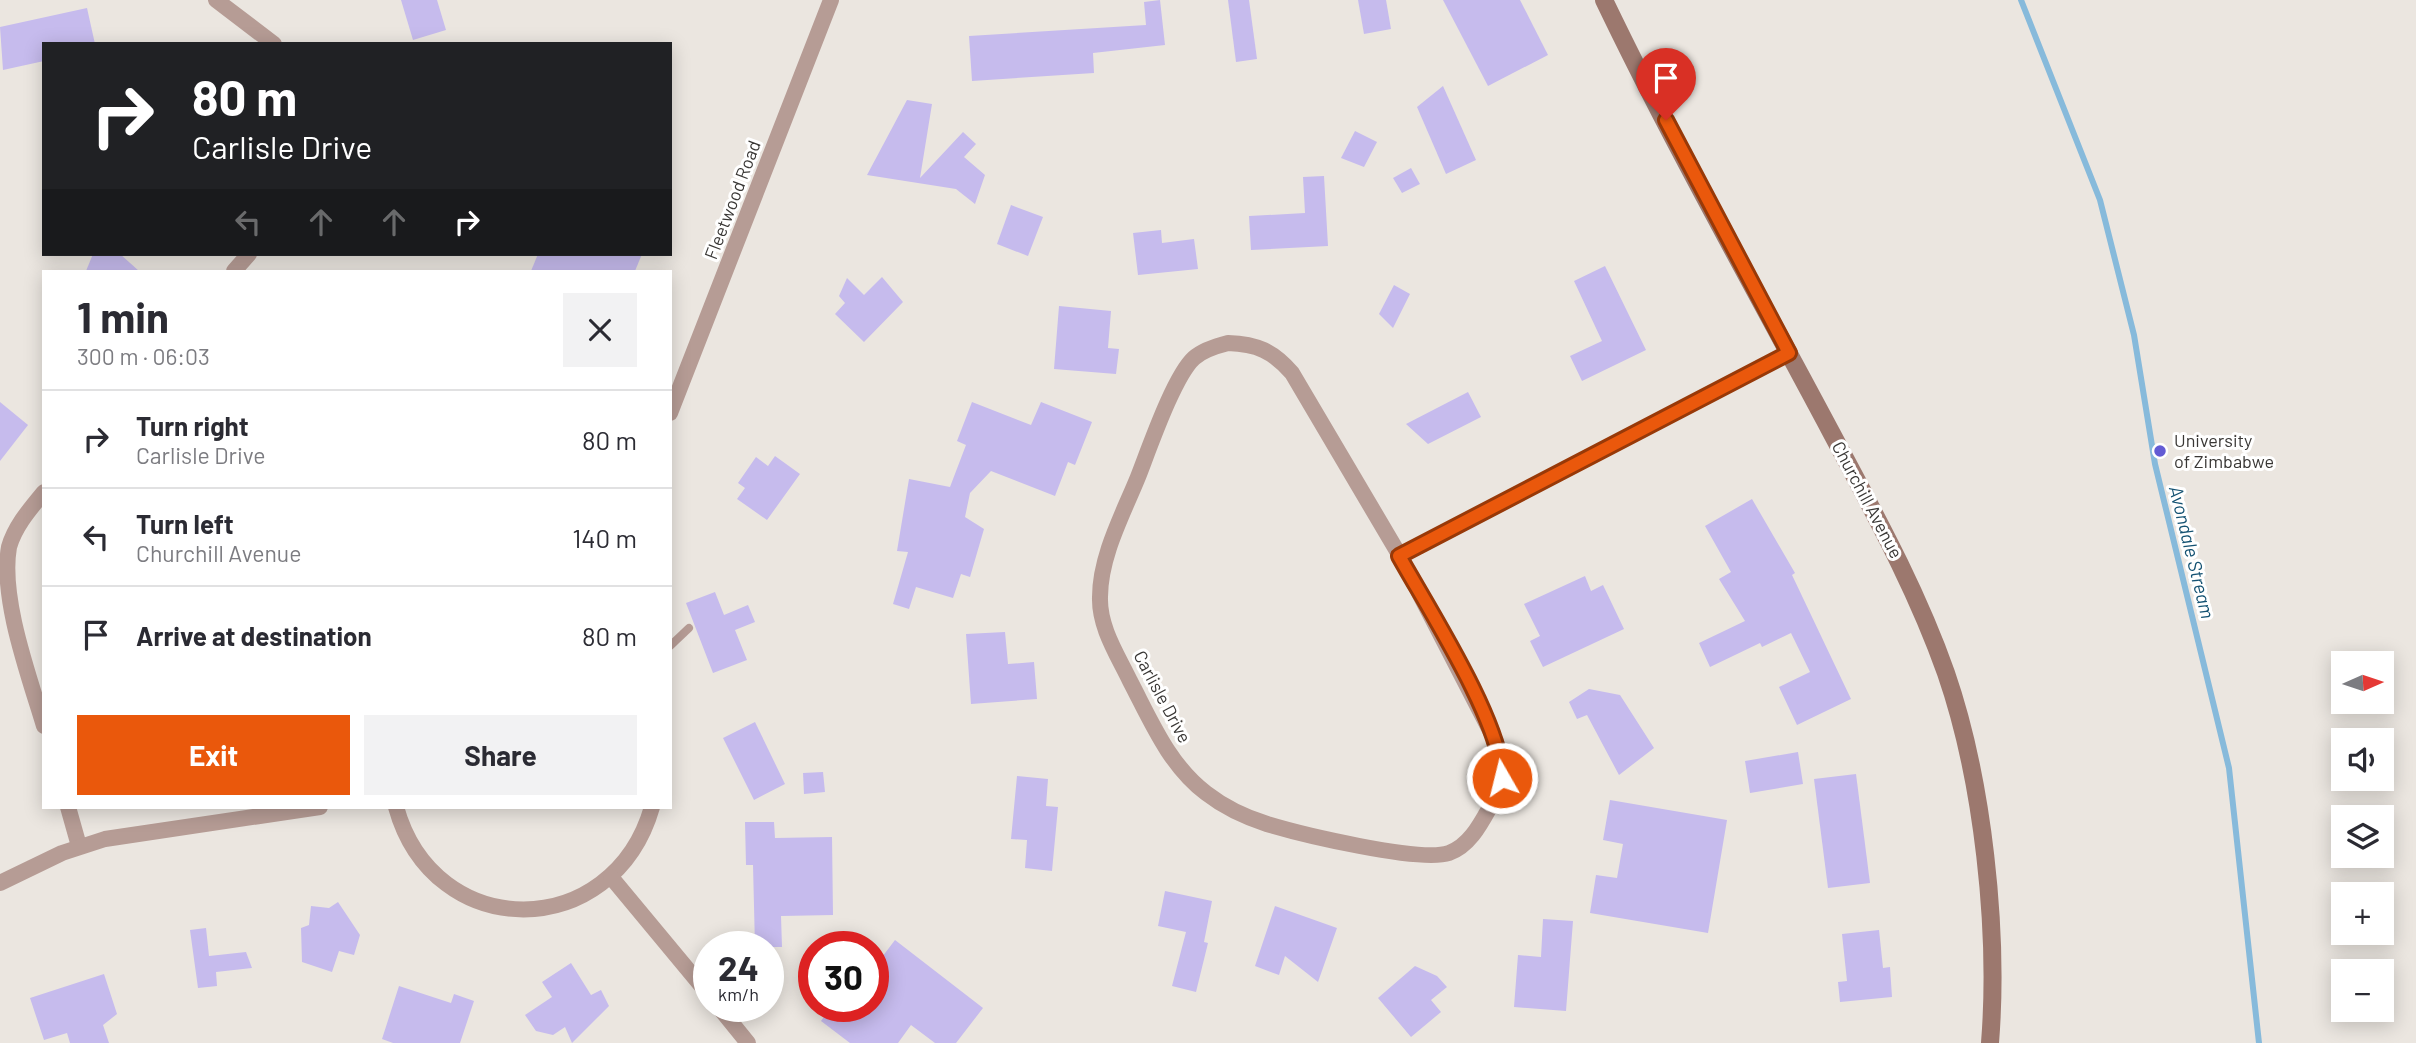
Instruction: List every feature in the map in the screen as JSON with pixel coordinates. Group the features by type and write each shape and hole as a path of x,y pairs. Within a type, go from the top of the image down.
{"main road":[{"name":"Churchill Avenue","path":"1604,0 1906,574 1946,674 1961,726 1983,849 1991,935 1990,1043"}],"street":[{"path":"216,0 271,42"},
{"name":"Fleetwood Road","path":"672,408 831,0"},
{"path":"235,270 247,256"},
{"name":"Carlisle Drive","path":"1228,343 1262,346 1278,357 1292,373 1399,556 1462,671 1502,759 1502,778 1495,797 1463,846 1449,853 1416,855 1269,824 1225,807 1204,792 1186,775 1161,742 1108,637 1100,615 1100,596 1112,541 1183,372 1194,358 1211,348 1228,343"},
{"path":"1399,556 1789,353"},
{"path":"42,494 22,519 9,545 5,583 9,610 42,719"},
{"path":"69,809 79,846"},
{"path":"0,883 79,846 106,839 307,809"},
{"path":"397,809 402,830 421,861 446,886 478,902 512,910 548,908 582,897 611,877 631,855 645,829 651,809"},
{"path":"611,877 693,976"},
{"path":"731,1022 748,1043"}],"lane":[{"path":"672,644 689,628"}],"building":[{"path":"401,0 437,0 446,30 413,40"},
{"path":"1160,0 1165,45 1093,53 1094,73 972,81 969,36 1146,25 1144,2"},
{"path":"1228,0 1249,0 1257,59 1236,62"},
{"path":"1358,0 1386,0 1391,29 1364,34"},
{"path":"1443,0 1520,0 1548,55 1488,86"},
{"path":"87,8 95,42 42,42 42,61 3,70 0,27"},
{"path":"1443,86 1476,160 1446,174 1417,107"},
{"path":"907,100 932,104 920,178 963,132 976,144 964,157 985,175 975,204 956,189 867,175"},
{"path":"1355,131 1377,142 1364,167 1341,158"},
{"path":"1411,168 1420,184 1402,193 1393,178"},
{"path":"1324,176 1328,246 1251,250 1249,216 1305,213 1303,177"},
{"path":"1011,205 1043,217 1028,256 997,244"},
{"path":"1161,230 1162,243 1194,239 1198,269 1138,275 1133,233"},
{"path":"92,256 122,256 138,270 86,270"},
{"path":"537,256 641,256 635,270 531,270"},
{"path":"1605,266 1646,350 1582,381 1570,356 1602,341 1574,281"},
{"path":"882,277 903,302 864,342 835,314 845,303 839,296 847,278 864,295"},
{"path":"1394,285 1410,294 1393,328 1379,314"},
{"path":"1059,306 1111,311 1108,348 1119,349 1116,374 1054,369"},
{"path":"1468,392 1481,417 1428,444 1406,424"},
{"path":"0,402 28,425 0,461"},
{"path":"972,402 1031,425 1041,402 1092,422 1075,465 1068,462 1055,496 991,471 970,493 965,517 984,529 970,577 961,574 953,598 916,587 909,609 893,604 908,552 897,551 909,479 950,487 966,445 957,441"},
{"path":"775,456 800,474 767,520 737,499 745,488 738,483 756,457 768,466"},
{"path":"1752,499 1795,573 1792,575 1851,699 1797,725 1779,687 1810,672 1791,633 1762,647 1760,643 1710,667 1699,643 1745,621 1719,579 1731,572 1705,526"},
{"path":"1585,576 1591,591 1603,585 1624,629 1543,667 1530,641 1540,636 1524,604"},
{"path":"715,592 724,615 748,605 755,622 735,630 747,660 713,673 686,603"},
{"path":"1005,632 1008,664 1034,662 1037,699 971,704 966,634"},
{"path":"1589,689 1620,695 1654,748 1619,775 1587,715 1577,719 1569,702"},
{"path":"755,722 785,784 754,800 723,738"},
{"path":"1798,752 1803,784 1750,793 1745,761"},
{"path":"823,772 825,792 804,794 803,773"},
{"path":"1856,774 1870,883 1828,888 1814,779"},
{"path":"1017,776 1048,779 1046,806 1058,807 1052,871 1025,868 1027,840 1011,839"},
{"path":"1610,800 1727,820 1708,933 1590,913 1596,875 1617,878 1623,844 1603,840"},
{"path":"745,822 774,822 775,838 832,837 833,915 781,916 781,931 755,931 753,865 746,865"},
{"path":"1165,891 1212,901 1204,942 1208,943 1196,992 1172,986 1186,932 1158,926"},
{"path":"338,902 360,935 354,955 339,951 332,972 302,962 301,928 309,925 311,906 329,908"},
{"path":"1275,906 1337,928 1318,982 1285,956 1279,975 1255,966"},
{"path":"1543,919 1573,921 1566,1011 1514,1007 1518,955 1541,957"},
{"path":"206,928 209,956 246,952 252,968 216,972 217,986 198,988 190,930"},
{"path":"1879,930 1883,968 1890,967 1892,997 1840,1002 1838,982 1847,981 1842,934"},
{"path":"895,940 983,1008 956,1043 935,1043 911,1025 898,1043 850,1043 822,1022 889,1022 889,948"},
{"path":"571,963 591,995 601,990 609,1006 572,1043 565,1027 553,1035 536,1031 525,1015 552,997 542,982"},
{"path":"1415,966 1437,976 1447,987 1431,1000 1441,1012 1411,1037 1378,998"},
{"path":"104,974 117,1014 103,1025 109,1043 70,1043 67,1033 44,1040 30,998"},
{"path":"399,986 451,1003 454,994 474,1001 460,1043 393,1043 382,1039"}],"waterway":[{"name":"Avondale Stream","path":"2021,0 2100,200 2134,335 2155,464 2229,768 2259,1043"}],"place":[{"name":"University of Zimbabwe","path":"2160,451"}],"route":[{"path":"1502,778 1502,759 1496,742 1462,671 1399,556 1789,353 1666,120"}]}
